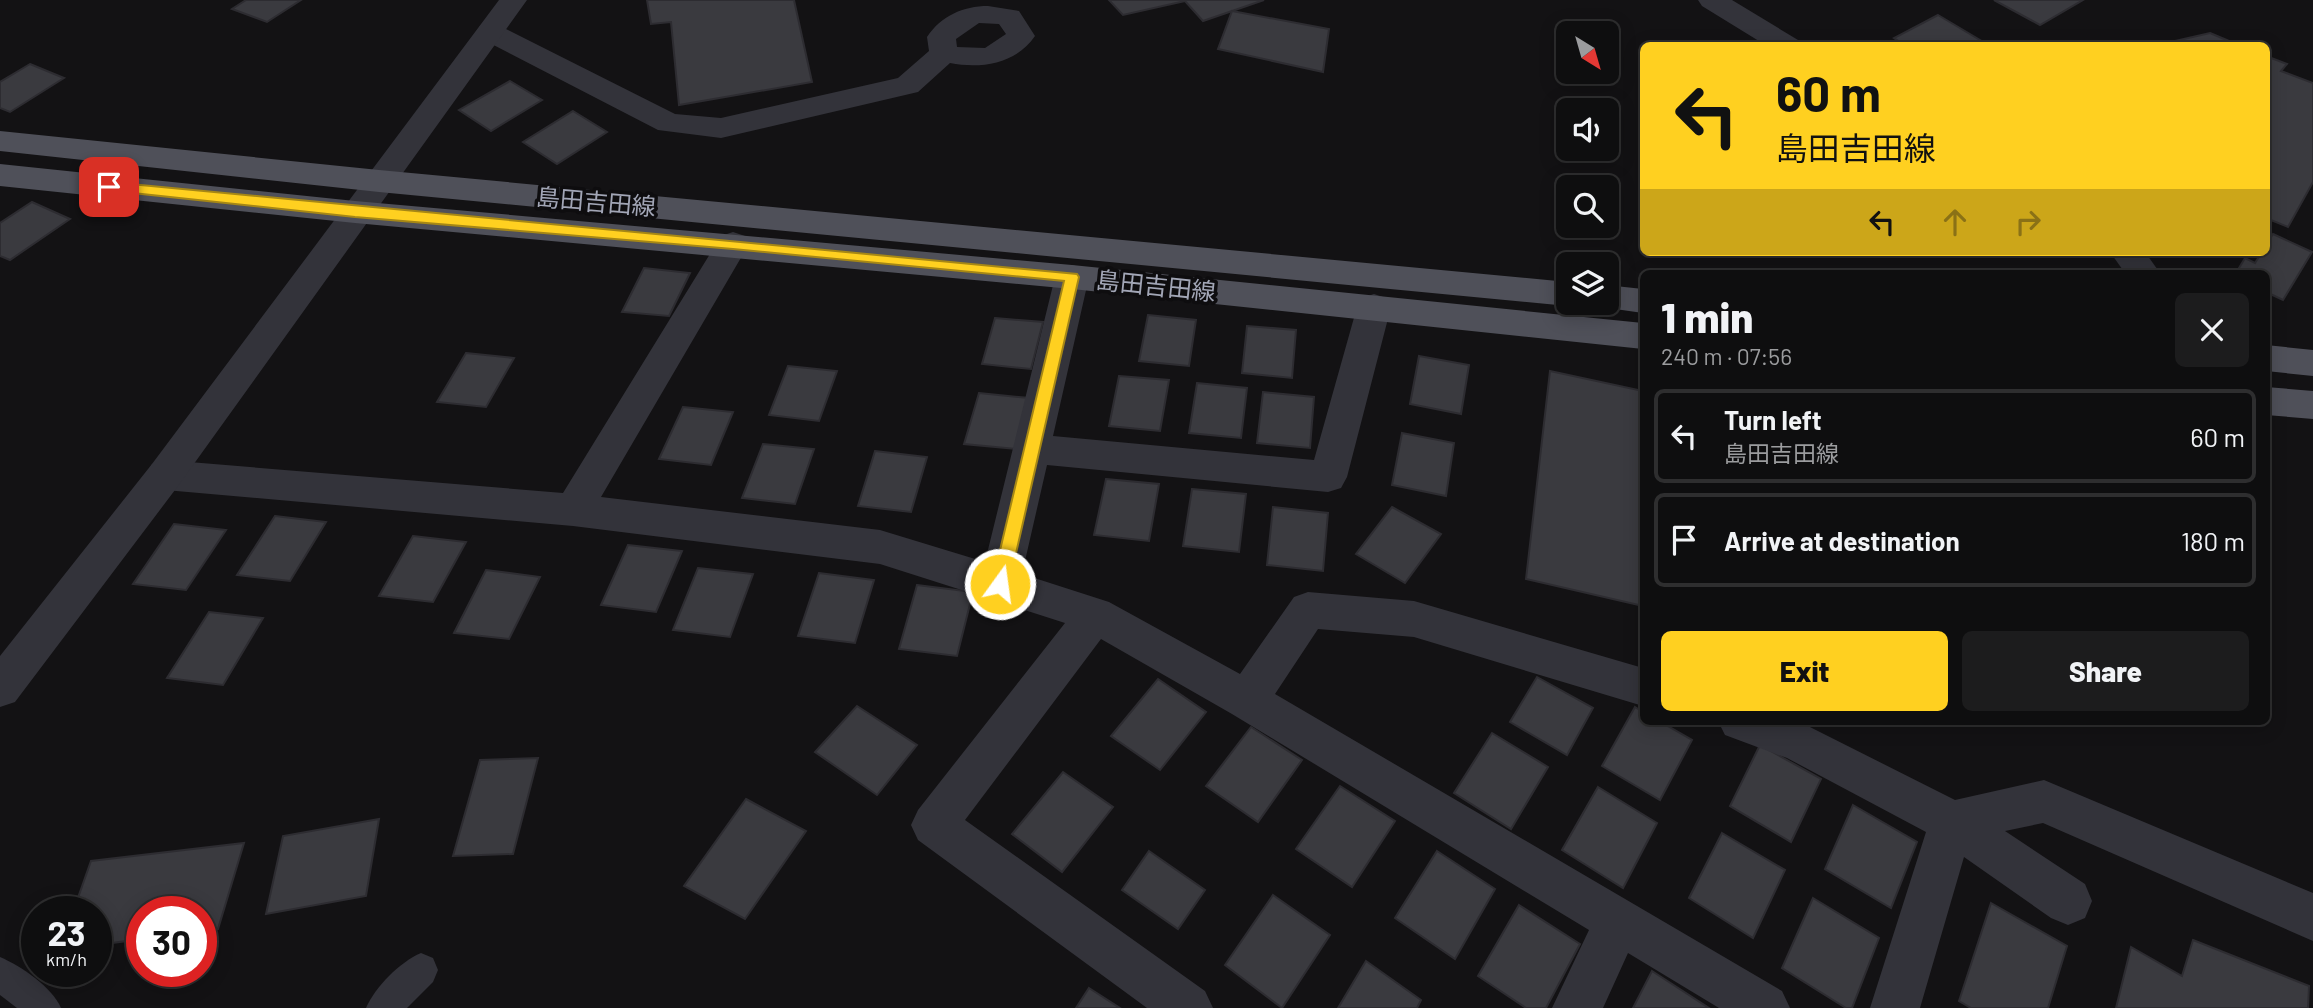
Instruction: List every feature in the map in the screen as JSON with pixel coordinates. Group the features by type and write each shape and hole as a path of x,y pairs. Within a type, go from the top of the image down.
{"main road":[{"name":"島田吉田線","path":"0,141 379,181 1556,292"},
{"name":"島田吉田線","path":"0,175 355,212 733,244 1072,277 1640,336"},
{"path":"1619,298 1640,300"},
{"path":"2270,358 2313,363"},
{"path":"2270,401 2313,405"}],"street":[{"path":"0,688 164,475 513,0"},
{"path":"1712,0 1781,42"},
{"path":"490,32 669,123 721,128 908,85 944,54"},
{"path":"573,510 733,244"},
{"path":"2130,256 2141,270"},
{"path":"1000,584 1034,449 1072,277"},
{"path":"1034,449 1328,477 1374,307"},
{"path":"164,475 573,510 880,547 1095,615 1247,700 1765,1008"},
{"path":"1247,700 1307,610 1415,619 1640,686"},
{"path":"1095,615 934,825 1188,1008"},
{"path":"1751,725 1800,742 1952,822 2068,901"},
{"path":"1952,822 2044,801 2313,917"},
{"path":"1895,1008 1952,822"},
{"path":"1577,1008 1618,922"}],"lane":[{"path":"383,1008 421,970"},
{"path":"6,988 44,1008"}],"building":[{"path":"246,0 301,0 267,22 232,9"},
{"path":"647,0 794,0 812,82 679,105 671,22 651,24"},
{"path":"1109,0 1264,0 1203,21 1185,1 1123,15"},
{"path":"1994,0 2083,0 2040,25"},
{"path":"1232,11 1329,29 1323,72 1218,49"},
{"path":"1938,15 1983,42 1900,42 1894,38"},
{"path":"2210,33 2231,42 2171,42"},
{"path":"2270,58 2287,64 2281,71 2313,83 2313,182 2288,227 2270,220"},
{"path":"30,64 64,78 10,112 0,108 0,82"},
{"path":"510,81 542,100 491,131 459,110"},
{"path":"573,111 607,132 557,164 523,142"},
{"path":"32,202 70,219 10,260 0,256 0,223"},
{"path":"2273,234 2312,252 2283,300 2270,294 2270,270 2238,270 2245,258 2255,263 2259,256 2270,256 2270,239"},
{"path":"644,268 690,273 669,316 622,312"},
{"path":"1148,315 1196,320 1189,366 1139,361"},
{"path":"995,318 1043,322 1031,369 982,364"},
{"path":"1247,326 1296,330 1292,378 1242,373"},
{"path":"466,353 514,358 486,407 437,402"},
{"path":"1419,356 1469,365 1461,414 1410,404"},
{"path":"788,366 837,371 819,421 769,415"},
{"path":"1550,371 1640,390 1640,605 1526,579"},
{"path":"1119,376 1169,380 1160,431 1109,426"},
{"path":"1197,383 1247,388 1241,438 1189,433"},
{"path":"1263,392 1314,397 1310,448 1257,443"},
{"path":"979,393 1029,398 1016,449 964,444"},
{"path":"683,407 733,412 711,465 659,459"},
{"path":"1402,433 1454,443 1446,496 1392,485"},
{"path":"763,444 814,449 795,504 742,498"},
{"path":"875,451 927,457 911,512 858,506"},
{"path":"1106,479 1159,484 1149,541 1094,535"},
{"path":"1192,489 1246,494 1239,552 1183,546"},
{"path":"1273,507 1328,513 1323,571 1267,565"},
{"path":"1392,507 1441,534 1405,583 1356,554"},
{"path":"275,516 326,522 290,581 237,575"},
{"path":"174,524 226,530 186,590 133,584"},
{"path":"413,536 466,542 433,602 379,596"},
{"path":"628,545 682,551 656,612 601,605"},
{"path":"698,568 753,574 730,637 673,630"},
{"path":"486,570 540,577 509,639 454,633"},
{"path":"819,573 874,580 855,643 798,636"},
{"path":"917,585 973,592 957,656 899,649"},
{"path":"209,612 263,618 223,685 167,678"},
{"path":"1537,677 1593,708 1567,755 1510,722"},
{"path":"1158,679 1206,712 1160,770 1111,736"},
{"path":"857,706 917,745 877,795 815,752"},
{"path":"1635,707 1640,710 1640,725 1666,725 1692,740 1660,800 1602,766"},
{"path":"1251,727 1302,760 1258,822 1206,786"},
{"path":"1492,733 1548,767 1511,829 1454,793"},
{"path":"1760,745 1821,779 1791,842 1730,806"},
{"path":"538,758 513,854 453,856 480,760"},
{"path":"1063,772 1113,807 1062,872 1012,834"},
{"path":"1340,786 1395,821 1352,887 1296,849"},
{"path":"1598,787 1657,823 1623,888 1562,850"},
{"path":"746,799 806,831 745,919 684,886"},
{"path":"1853,805 1917,842 1891,908 1825,869"},
{"path":"379,819 366,896 266,914 283,836"},
{"path":"1722,833 1785,870 1753,938 1689,898"},
{"path":"244,843 218,929 217,896 126,896 126,941 112,943 112,896 79,896 91,861"},
{"path":"1149,851 1205,890 1178,929 1122,890"},
{"path":"1437,851 1495,889 1455,959 1395,918"},
{"path":"1273,895 1330,935 1282,1008 1225,965"},
{"path":"1813,898 1879,938 1852,1008 1846,1008 1782,968"},
{"path":"1991,903 2067,946 2048,1008 1971,1008 1959,1001"},
{"path":"1519,905 1580,944 1546,1008 1526,1008 1478,976"},
{"path":"2193,940 2309,986 2308,1008 2116,1008 2131,947 2182,976"},
{"path":"1366,961 1421,1000 1417,1008 1338,1008"},
{"path":"1652,971 1709,1008 1633,1008"},
{"path":"1089,988 1120,1008 1076,1008"}],"route":[{"path":"109,187 1072,277 1034,449 1000,584"}]}
